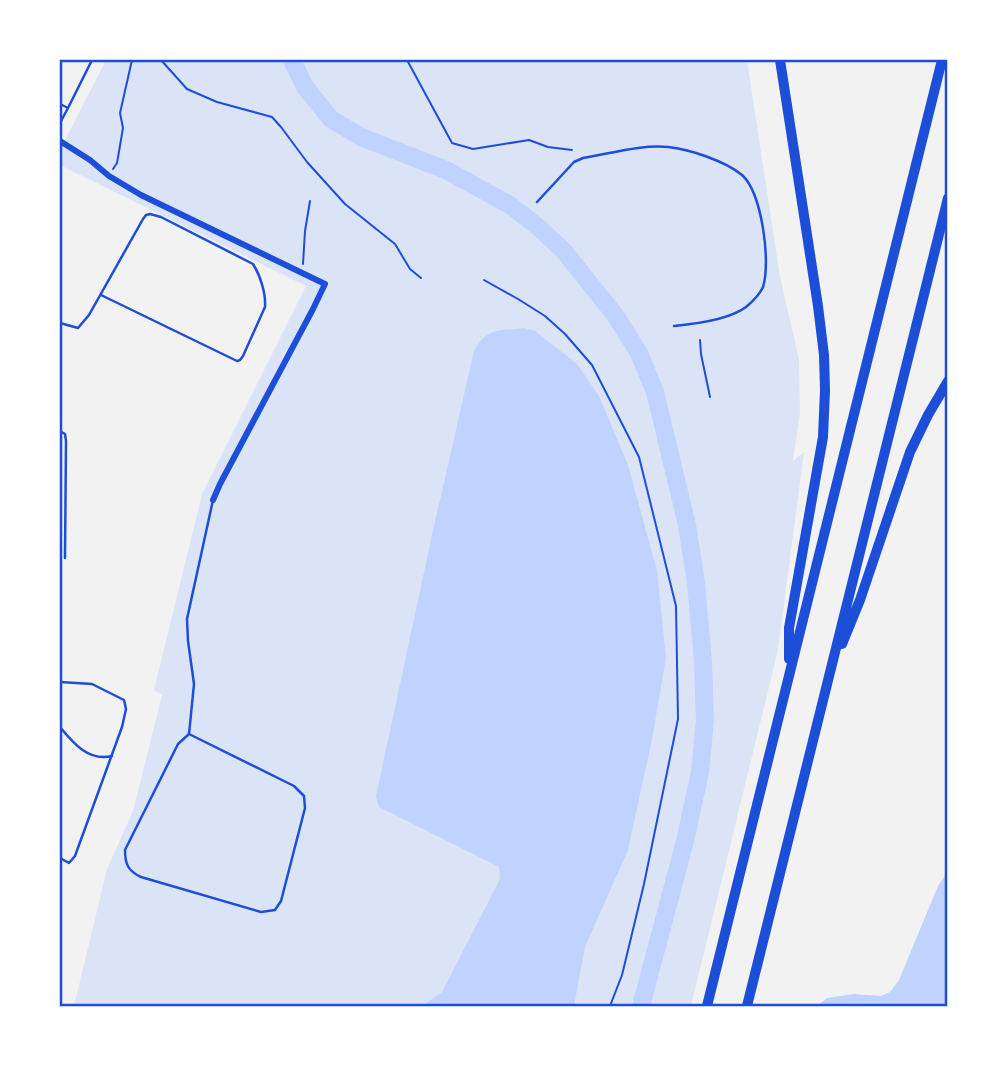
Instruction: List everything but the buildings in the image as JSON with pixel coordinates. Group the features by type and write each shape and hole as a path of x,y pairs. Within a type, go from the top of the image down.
{"highway":[{"path":"780,60 818,306 825,390 820,455 789,628 788,681"},
{"path":"707,1006 942,60"},
{"path":"747,1006 947,198"},
{"path":"828,679 860,600 910,452 947,381"}],"street":[{"path":"60,141 142,195 325,284 212,500"}],"lane":[{"path":"60,123 92,60"},
{"path":"60,104 68,108"},
{"path":"537,202 574,162 646,147 669,147 694,153 726,165 742,176 750,184 760,210 766,272 762,290 738,312 693,324 674,326"},
{"path":"60,323 78,328 89,315 100,295 146,215 150,214 161,217 253,264 266,299 243,356 237,361 100,295"},
{"path":"60,431 65,434 66,441 65,558"},
{"path":"189,734 294,786 304,796 305,808 282,901 275,910 261,912 141,877 127,867 125,850 178,744 189,734 194,684 187,619 212,500"},
{"path":"60,682 92,684 124,700 125,709 122,727 75,856 69,863 60,858"},
{"path":"60,689 60,702"},
{"path":"60,727 75,746 92,756 112,756"},
{"path":"947,771 947,776"}],"path":[{"path":"110,176 117,163 123,128 120,113 132,60"},
{"path":"161,60 187,89 217,102 272,117 314,171 345,204 396,244 410,269 421,278"},
{"path":"407,60 452,143 473,149 529,140 548,147 572,150"},
{"path":"302,272 310,201"},
{"path":"484,280 545,316 592,365 639,457 676,606 678,719 644,884 622,975 610,1006"},
{"path":"700,340 710,397"}],"shaded area":[{"path":"106,60 747,60 780,277 799,359 800,412 793,461 804,452 778,650 691,1006 74,1006 107,869 133,811 162,695 154,690 202,494 306,286 60,165 60,150"}],"water":[{"path":"524,328 535,331 577,364 599,396 628,465 657,571 666,658 628,850 585,947 574,1006 411,1006 425,1004 442,992 500,879 499,867 379,807 376,796 474,351 489,334"},
{"path":"947,873 947,1006 817,1006 827,998 854,994 881,996 890,992 899,980 938,886"}],"waterway":[{"path":"292,60 305,87 331,119 361,137 446,170 510,205 538,227 563,250 615,315 639,353 655,392 687,525 696,583 705,720 700,772 685,841 641,1006"}]}
